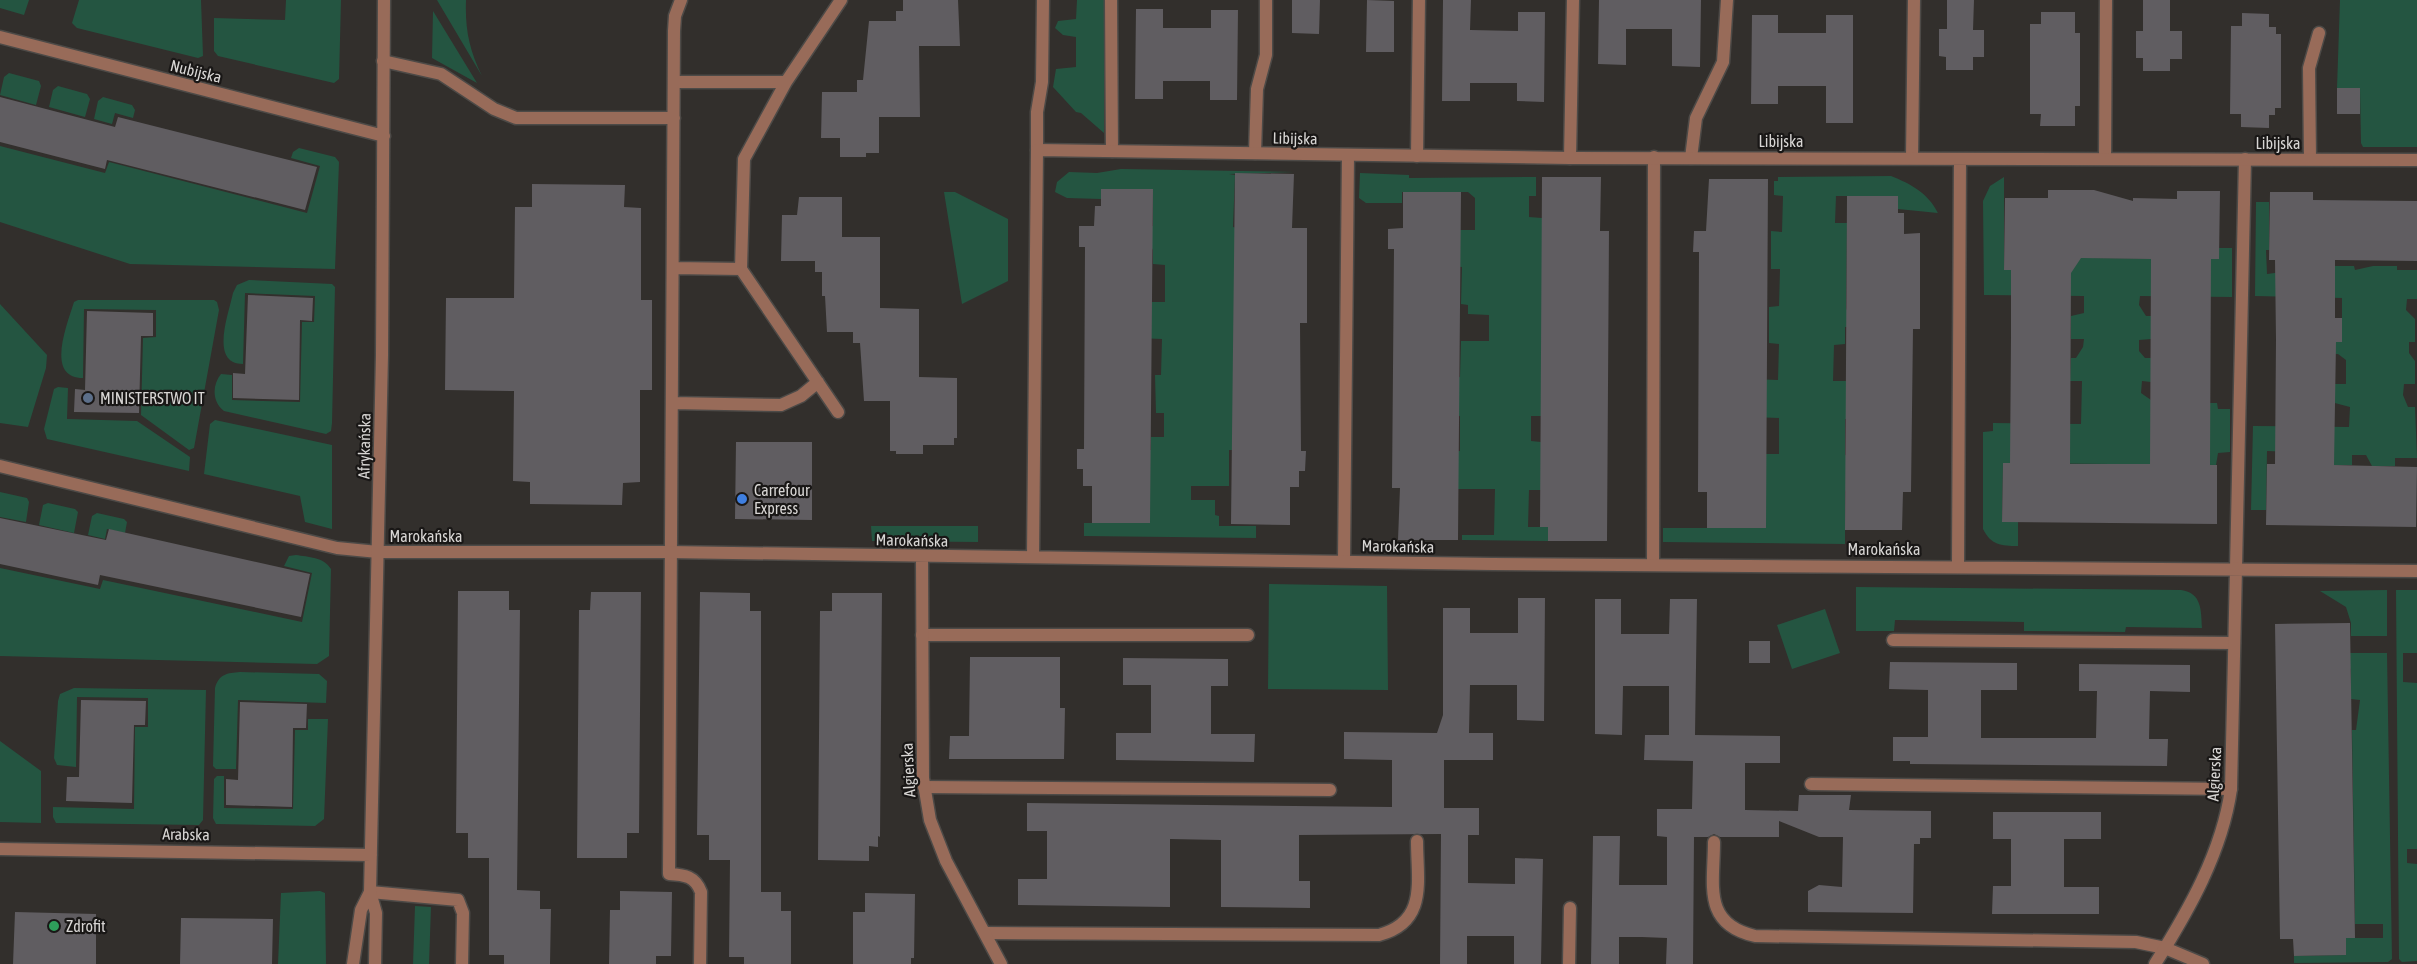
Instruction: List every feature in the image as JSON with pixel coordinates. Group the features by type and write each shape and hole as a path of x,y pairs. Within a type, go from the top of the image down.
{"street":[{"name":"Afrykańska","path":"375,964 376,913 370,892 378,552 384,0"},
{"path":"681,0 675,16 669,552 669,874 684,875 698,885 700,892 700,964"},
{"path":"838,412 741,269 744,159 786,82 841,0"},
{"path":"1033,557 1037,112 1042,82 1043,0"},
{"path":"1111,0 1112,151"},
{"path":"1255,153 1257,89 1266,55 1266,0"},
{"path":"1418,156 1419,0"},
{"path":"1570,158 1573,0"},
{"path":"1690,158 1696,117 1723,62 1727,0"},
{"path":"1912,158 1914,0"},
{"path":"2105,158 2106,0"},
{"path":"2310,159 2309,68 2319,33"},
{"name":"Nubijska","path":"0,38 384,136"},
{"path":"383,61 441,74 494,109 516,117 674,118"},
{"path":"675,82 786,82"},
{"name":"Libijska","path":"1037,150 1570,158 2417,160"},
{"path":"1344,561 1348,155"},
{"path":"1653,564 1654,157"},
{"path":"1958,565 1960,159"},
{"name":"Algierska","path":"2155,964 2221,839 2231,789 2245,159"},
{"path":"673,268 741,269"},
{"path":"672,403 781,405 801,396 818,382"},
{"name":"Marokańska","path":"0,466 337,548 378,552 669,552 922,558 1958,565 2417,571"},
{"name":"Algierska","path":"922,558 924,787 930,820 946,861 1001,964"},
{"path":"922,634 1248,635"},
{"path":"1893,640 2234,643"},
{"path":"1812,784 2231,789"},
{"path":"924,787 1330,789"},
{"path":"985,933 1379,935 1398,928 1412,914 1417,898 1417,841"},
{"path":"1714,842 1715,909 1729,926 1743,933 1755,936 2136,942 2165,948 2202,964"},
{"name":"Arabska","path":"0,849 371,855"},
{"name":"Afrykańska","path":"353,964 361,910 370,892"},
{"path":"370,892 458,900 464,913 462,964"},
{"path":"1569,964 1570,908"}],"green space":[{"path":"0,0 29,0 24,15 0,8"},
{"path":"79,0 201,0 203,56 198,58 77,28 72,23"},
{"path":"286,0 341,0 339,79 334,83 218,56 214,51 214,18 285,20"},
{"path":"437,0 466,0 469,39 482,76"},
{"path":"1077,0 1104,0 1104,133 1081,113 1076,112 1053,87 1056,69 1076,67 1076,37 1063,35 1055,28 1058,21 1076,19"},
{"path":"2340,0 2417,0 2417,147 2363,147 2360,89 2337,88"},
{"path":"433,11 477,83 432,58"},
{"path":"9,73 39,81 41,86 36,105 0,95 4,77"},
{"path":"58,86 87,94 90,99 85,117 49,107 53,90"},
{"path":"103,97 132,105 135,110 133,118 115,113 112,124 94,119 98,101"},
{"path":"0,146 105,173 109,162 307,213 320,166 291,158 293,152 299,148 335,157 339,162 335,269 130,264 0,222"},
{"path":"1121,169 1294,172 1229,174 1235,175 1233,227 1237,228 1233,450 1229,450 1229,486 1191,486 1191,500 1215,500 1215,515 1219,516 1219,526 1256,526 1256,538 1084,536 1084,523 1150,523 1150,486 1135,450 1151,450 1151,437 1164,437 1164,413 1156,413 1155,375 1161,375 1162,339 1137,338 1137,302 1165,302 1165,265 1153,264 1153,250 1138,227 1153,226 1153,190 1101,189 1101,199 1067,198 1055,192 1057,182 1069,172 1097,173"},
{"path":"1360,173 1409,175 1409,178 1536,177 1536,196 1529,196 1529,217 1542,218 1557,416 1531,416 1531,441 1541,442 1541,490 1529,490 1528,527 1548,527 1548,541 1462,540 1462,535 1494,535 1495,489 1458,489 1444,452 1460,451 1460,416 1445,415 1445,378 1460,377 1461,341 1489,341 1489,315 1468,314 1468,305 1461,304 1462,267 1446,266 1447,230 1475,230 1475,198 1468,192 1402,192 1402,203 1366,203 1359,198"},
{"path":"1891,176 1918,190 1938,213 1898,209 1898,196 1836,196 1835,223 1847,223 1846,308 1853,327 1845,327 1845,344 1834,345 1833,381 1861,381 1861,419 1845,419 1845,455 1860,456 1845,492 1845,544 1663,542 1663,528 1766,528 1766,491 1751,491 1751,454 1779,454 1779,418 1752,417 1752,379 1778,380 1779,344 1769,343 1769,307 1779,306 1780,269 1771,269 1771,231 1782,232 1783,196 1774,195 1774,181 1778,181 1778,177"},
{"path":"2004,177 2004,269 2088,249 2089,258 2218,259 2219,248 2232,248 2232,297 2140,296 2139,305 2146,316 2151,316 2151,339 2139,340 2139,351 2145,358 2151,358 2151,382 2142,381 2141,393 2151,400 2210,425 2198,403 2217,403 2218,409 2230,409 2230,452 2218,453 2216,465 2003,463 2002,522 2005,522 2005,513 2018,513 2018,546 1997,544 1983,529 1983,432 1993,431 1993,423 2081,424 2082,381 2070,381 2071,358 2076,358 2083,347 2084,339 2071,339 2071,316 2084,313 2084,296 1984,295 1983,201 1990,186"},
{"path":"944,192 955,192 1008,219 1008,281 962,304"},
{"path":"2256,202 2269,202 2267,274 2330,266 2354,266 2355,270 2373,266 2397,266 2397,270 2417,270 2417,299 2407,299 2406,310 2415,319 2415,342 2409,342 2409,353 2415,361 2415,384 2404,384 2403,395 2408,407 2415,407 2417,458 2395,458 2395,466 2372,466 2366,455 2352,455 2352,465 2330,465 2295,452 2267,451 2266,510 2251,510 2253,426 2349,427 2350,407 2331,402 2331,384 2346,384 2346,360 2338,354 2331,354 2332,342 2342,342 2342,298 2255,296"},
{"path":"249,280 332,284 335,287 332,423 331,431 326,434 224,411 217,403 215,388 221,374 232,375 232,400 300,402 302,322 314,322 315,296 245,293 243,364 233,362 227,356 224,347 225,324 237,285"},
{"path":"78,300 214,300 217,302 219,310 194,448 189,450 141,415 143,338 156,337 156,310 84,309 83,378 71,376 62,360 67,324 74,302"},
{"path":"0,304 47,355 46,368 28,427 0,423"},
{"path":"68,388 67,419 137,421 190,457 189,471 47,439 44,429 54,389"},
{"path":"215,420 332,445 332,529 305,522 300,496 204,474 210,424"},
{"path":"0,492 27,498 29,502 26,522 0,517"},
{"path":"48,503 75,509 78,512 74,533 39,525 43,505"},
{"path":"97,513 124,519 127,522 125,533 107,529 105,539 88,535 92,516"},
{"path":"871,526 978,526 978,542 872,541"},
{"path":"296,555 320,560 331,569 329,656 317,664 0,656 0,568 100,589 103,580 302,622 312,573 284,566 289,556"},
{"path":"1269,584 1387,586 1388,690 1268,689"},
{"path":"1856,587 2181,590 2197,599 2202,628 2126,627 2125,632 2024,631 2024,622 1895,620 1894,631 1856,631"},
{"path":"2387,590 2387,636 2351,636 2351,623 2346,607 2320,591"},
{"path":"2396,590 2417,590 2417,653 2403,653 2403,682 2417,683 2417,849 2407,849 2407,863 2417,864 2417,961 2402,962 2399,959"},
{"path":"1825,609 1840,653 1792,669 1777,625"},
{"path":"2343,653 2387,653 2392,959 2388,962 2294,963 2294,956 2346,955 2346,938 2383,938 2383,924 2355,924 2352,730 2356,730 2360,700 2351,699 2351,670"},
{"path":"240,672 319,674 327,681 326,703 238,700 236,769 216,769 213,766 215,688 224,675"},
{"path":"74,688 206,690 203,820 199,825 56,823 53,817 53,807 134,809 135,727 148,727 148,698 77,697 76,767 57,765 54,758 58,701 60,694"},
{"path":"308,719 328,719 324,819 315,826 216,824 213,818 214,779 217,776 224,776 224,808 293,809 295,730 308,730"},
{"path":"0,741 41,771 41,823 0,822"},
{"path":"320,891 325,893 326,964 278,964 281,893"},
{"path":"415,906 431,907 429,964 413,964"}],"building":[{"path":"903,0 958,0 960,46 919,46 920,117 879,117 879,153 866,153 866,157 840,157 840,138 821,138 822,92 857,92 857,80 863,80 869,21 896,21 896,11 903,11"},
{"path":"1292,0 1320,0 1319,34 1292,33"},
{"path":"1367,0 1394,1 1394,52 1366,52"},
{"path":"1443,0 1471,0 1470,30 1518,31 1518,12 1545,12 1544,102 1517,101 1517,83 1470,83 1470,101 1442,101"},
{"path":"1599,0 1701,0 1700,67 1672,66 1672,29 1626,29 1626,65 1598,64"},
{"path":"1947,0 1974,0 1973,30 1984,30 1984,57 1973,57 1973,70 1946,70 1946,57 1939,56 1939,29 1947,29"},
{"path":"2143,0 2170,0 2170,31 2182,31 2182,59 2170,59 2170,71 2143,71 2143,58 2136,58 2136,31 2143,31"},
{"path":"1136,9 1163,9 1163,28 1211,28 1211,10 1238,10 1237,100 1210,100 1210,81 1163,81 1163,99 1135,99"},
{"path":"2041,12 2075,12 2075,33 2080,33 2080,106 2075,106 2075,126 2040,126 2041,114 2030,114 2030,24 2041,24"},
{"path":"2242,13 2269,14 2269,27 2276,27 2276,34 2281,34 2281,108 2275,108 2275,115 2269,115 2269,128 2241,127 2241,114 2230,114 2231,26 2242,26"},
{"path":"1752,15 1778,15 1778,33 1826,33 1826,15 1853,15 1853,123 1826,123 1826,86 1778,86 1778,104 1751,104"},
{"path":"2337,88 2360,88 2360,114 2337,114"},
{"path":"0,97 115,127 118,117 317,167 305,210 107,160 105,169 0,142"},
{"path":"1235,173 1294,174 1292,228 1307,228 1307,323 1300,323 1301,451 1306,451 1305,471 1299,471 1299,487 1290,487 1290,525 1231,524"},
{"path":"1542,177 1601,177 1600,231 1609,231 1607,541 1548,541 1548,527 1540,527"},
{"path":"1709,179 1768,179 1766,528 1707,528 1707,492 1698,492 1699,252 1693,252 1694,231 1706,231"},
{"path":"532,184 625,185 624,207 641,208 641,300 652,300 652,390 640,390 640,482 623,483 622,505 530,504 530,482 513,481 514,391 445,390 446,298 514,298 515,207 532,207"},
{"path":"1101,189 1153,189 1150,523 1092,523 1092,486 1083,486 1083,469 1077,469 1077,449 1084,449 1085,247 1079,247 1079,226 1094,226 1095,206 1101,206"},
{"path":"2048,190 2094,190 2133,201 2133,198 2177,199 2177,191 2220,191 2219,259 2211,259 2210,465 2217,465 2217,524 2002,522 2003,463 2010,463 2011,270 2004,270 2005,198 2048,198","holes":["2081,258 2151,259 2150,464 2070,464 2071,273"]},
{"path":"1403,192 1461,192 1458,540 1398,540 1400,488 1392,488 1394,249 1388,249 1388,229 1403,228"},
{"path":"2270,192 2313,192 2313,200 2417,201 2417,261 2335,260 2335,318 2342,318 2342,342 2336,342 2334,465 2417,467 2416,527 2266,525 2267,464 2275,464 2275,260 2269,260"},
{"path":"1847,196 1898,196 1898,213 1904,213 1904,234 1920,233 1920,329 1913,329 1911,492 1903,492 1902,530 1845,530"},
{"path":"799,197 842,197 842,237 880,237 880,308 919,309 919,377 957,378 957,438 954,438 954,445 923,445 923,454 896,454 896,451 890,451 890,401 864,401 860,343 853,343 853,332 827,332 825,296 822,296 822,272 815,272 815,261 781,261 782,215 797,215"},
{"path":"248,295 313,298 312,321 300,320 299,400 233,398 233,373 245,374"},
{"path":"87,311 153,313 153,336 141,336 139,413 74,412 75,389 85,390"},
{"path":"736,442 812,442 812,520 735,519"},
{"path":"0,518 106,540 109,529 310,574 301,617 100,575 98,585 0,564"},
{"path":"458,591 509,591 509,610 520,610 517,890 540,891 540,909 551,909 550,964 504,964 504,955 489,955 489,858 468,858 468,833 456,833"},
{"path":"591,592 641,592 639,833 627,833 627,858 577,858 579,610 590,610"},
{"path":"700,592 750,593 750,611 761,611 761,892 781,892 781,911 791,911 791,964 744,964 744,957 729,957 730,860 709,860 709,835 697,835"},
{"path":"832,593 882,593 880,837 878,836 878,847 869,846 869,861 818,860 820,611 832,611"},
{"path":"1518,598 1545,598 1544,721 1517,720 1517,685 1470,685 1469,733 1493,733 1493,760 1444,760 1444,808 1479,808 1479,835 1468,835 1468,883 1515,884 1515,858 1543,859 1541,964 1514,964 1514,936 1467,936 1467,964 1440,964 1441,834 1299,835 1299,881 1310,881 1310,908 1221,907 1221,840 1170,839 1170,907 1018,905 1018,879 1047,879 1047,831 1027,831 1027,803 1392,807 1392,760 1344,759 1344,732 1437,733 1443,715 1443,608 1470,608 1470,633 1518,633"},
{"path":"1595,599 1621,599 1621,634 1669,634 1670,599 1697,599 1695,735 1780,736 1780,763 1745,763 1745,810 1798,811 1799,795 1851,795 1849,810 1931,811 1931,838 1920,838 1920,844 1914,844 1913,913 1808,912 1808,891 1819,885 1842,887 1843,837 1819,837 1779,821 1779,837 1720,837 1714,834 1708,837 1694,837 1693,964 1666,964 1667,938 1619,937 1619,964 1591,964 1593,836 1620,836 1619,885 1667,885 1667,837 1657,836 1657,809 1692,809 1693,761 1644,760 1645,735 1669,735 1669,686 1623,686 1622,735 1595,734"},
{"path":"2350,623 2355,938 2346,938 2346,955 2294,956 2293,939 2280,939 2275,624"},
{"path":"1749,641 1770,641 1770,663 1749,663"},
{"path":"970,657 1060,657 1060,708 1065,708 1064,759 949,759 950,736 969,736"},
{"path":"1123,658 1228,659 1228,686 1211,686 1211,734 1255,734 1254,762 1116,760 1116,733 1151,733 1151,685 1123,685"},
{"path":"1890,662 2017,663 2017,690 1981,690 1981,738 2096,738 2097,691 2079,691 2079,664 2190,665 2190,692 2150,691 2149,739 2168,739 2167,766 1910,764 1910,761 1893,761 1893,737 1928,737 1928,690 1889,689"},
{"path":"81,700 146,701 145,725 134,725 132,803 66,801 67,777 79,777"},
{"path":"240,702 307,704 306,728 293,728 292,807 226,805 226,779 238,780"},
{"path":"1993,812 2101,812 2101,839 2064,839 2064,887 2099,887 2099,914 1992,914 1993,886 2011,886 2011,839 1993,839"},
{"path":"620,891 672,892 671,956 656,956 656,964 609,964 610,910 620,910"},
{"path":"865,893 915,894 914,958 911,958 911,964 853,964 853,912 865,912"},
{"path":"15,912 96,914 96,964 13,964"},
{"path":"181,918 273,919 272,964 180,964"}],"place":[{"name":"MINISTERSTWO IT","path":"88,398"},
{"name":"Carrefour Express","path":"742,499"},
{"name":"Zdrofit","path":"54,926"}]}
